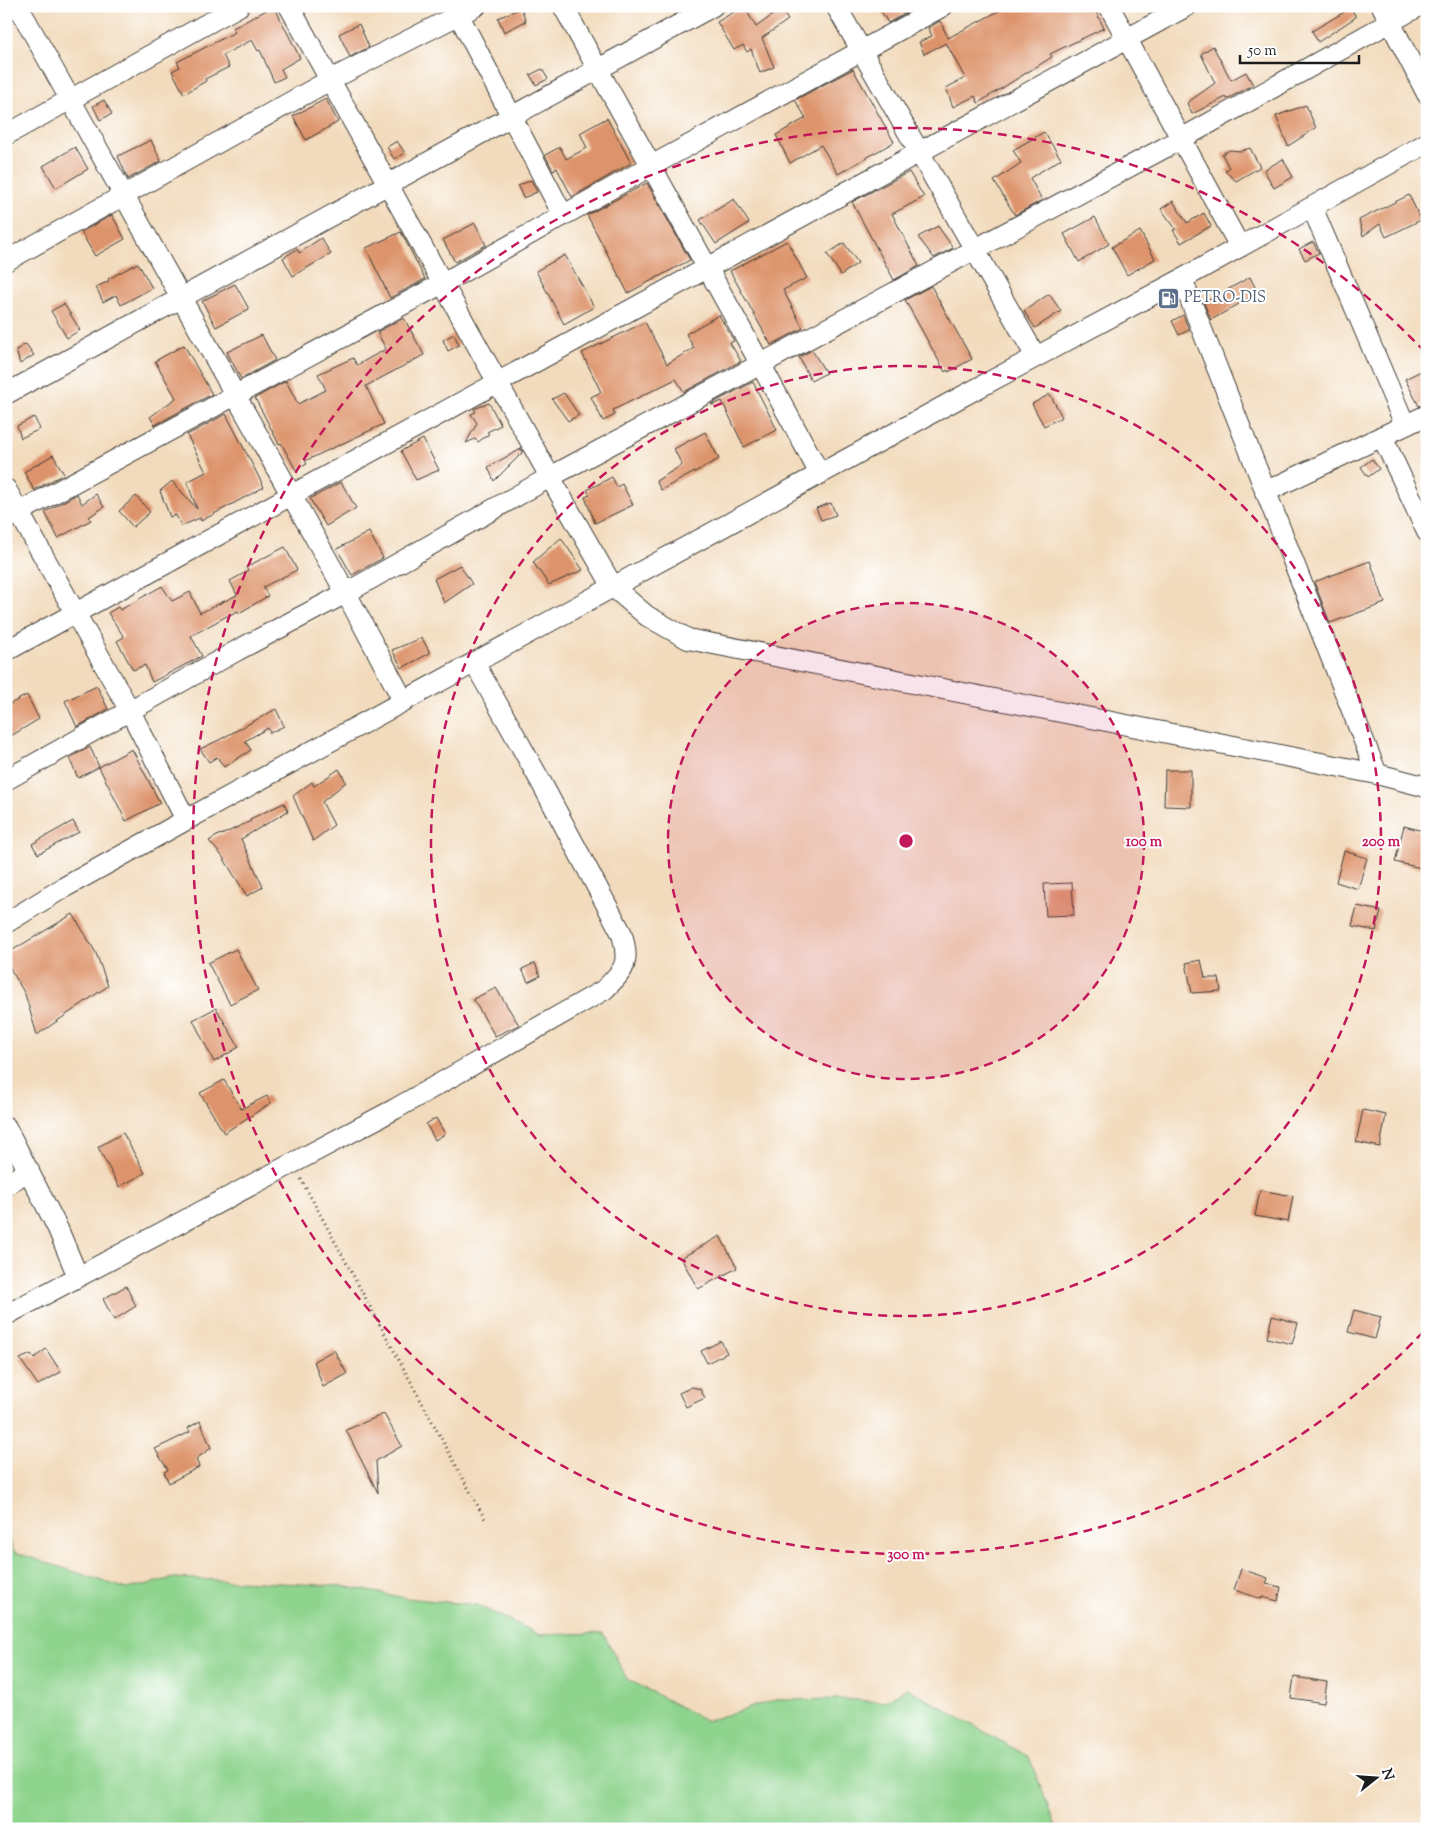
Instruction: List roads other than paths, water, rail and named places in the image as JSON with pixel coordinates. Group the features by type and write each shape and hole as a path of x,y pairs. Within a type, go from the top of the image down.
{"street":[{"path":"18,6 346,593 404,702"},
{"path":"6,135 239,6"},
{"path":"289,6 613,587 646,616 688,639 1377,774 1427,787"},
{"path":"563,6 820,474"},
{"path":"6,394 713,6"},
{"path":"836,6 1036,358"},
{"path":"13,516 442,283 943,6"},
{"path":"1109,6 1240,247"},
{"path":"6,651 1187,6"},
{"path":"6,780 238,650 346,593 550,477 1182,139 1386,14 1419,6"},
{"path":"6,261 123,194 463,9 512,116 563,215"},
{"path":"1386,14 1427,94"},
{"path":"6,923 63,888 186,820 1182,279 1427,143"},
{"path":"1312,207 1405,425"},
{"path":"1182,279 1377,774"},
{"path":"1266,492 1427,415"},
{"path":"1382,436 1427,532"},
{"path":"6,489 13,516 76,613 130,711 186,820"},
{"path":"6,1315 395,1109 604,990 621,973 626,962 626,951 622,934 541,782 475,664"},
{"path":"6,1127 58,1229 78,1277"},
{"path":"6,1185 29,1170"}],"place":[{"name":"PETRO-DIS","path":"1168,298"}]}
